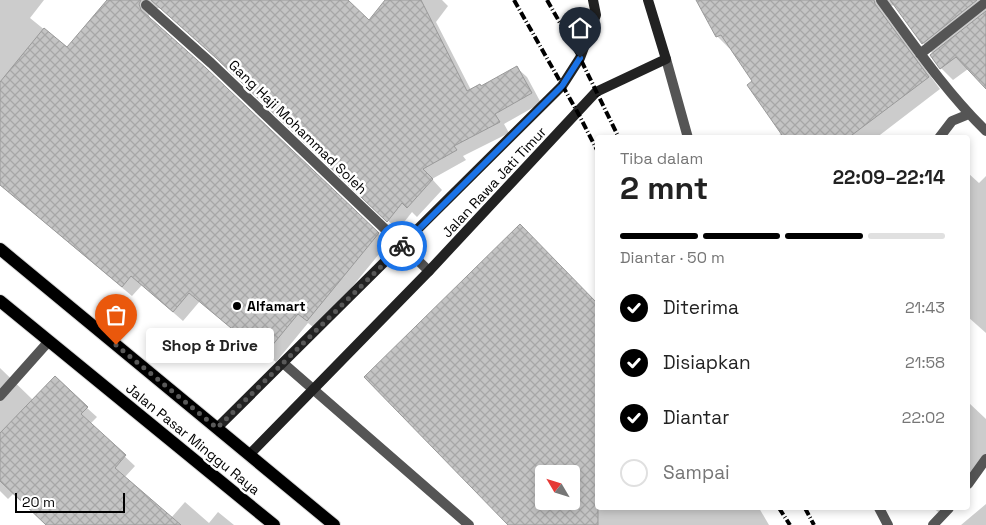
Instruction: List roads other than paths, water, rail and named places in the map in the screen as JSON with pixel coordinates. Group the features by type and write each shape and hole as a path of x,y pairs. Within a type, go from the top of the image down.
{"main road":[{"name":"Jalan Rawa Jati Timur","path":"217,428 284,364 562,86 580,58 596,15 593,0"},
{"path":"648,0 666,59"},
{"name":"Jalan Rawa Jati Timur","path":"250,454 429,271 596,92 666,59"},
{"name":"Jalan Pasar Minggu Raya","path":"0,249 334,525"},
{"name":"Jalan Pasar Minggu Raya","path":"0,301 274,525"}],"street":[{"path":"881,0 920,54 969,114 986,131"},
{"path":"920,54 986,2"},
{"name":"Gang Haji Mohammad Soleh","path":"146,5 211,63 429,271"},
{"path":"666,59 687,135"},
{"path":"941,135 952,122 969,114"},
{"path":"0,396 49,341"},
{"path":"284,364 469,525"},
{"path":"970,481 986,459"},
{"path":"880,510 888,525"},
{"path":"933,525 947,510"}],"railway":[{"path":"514,0 595,146"},
{"path":"547,0 580,58 618,135"},
{"path":"780,510 790,525"},
{"path":"806,510 814,525"}],"place":[{"name":"Alfamart","path":"237,306"},
{"name":"Shop & Drive","path":"116,345"}]}
